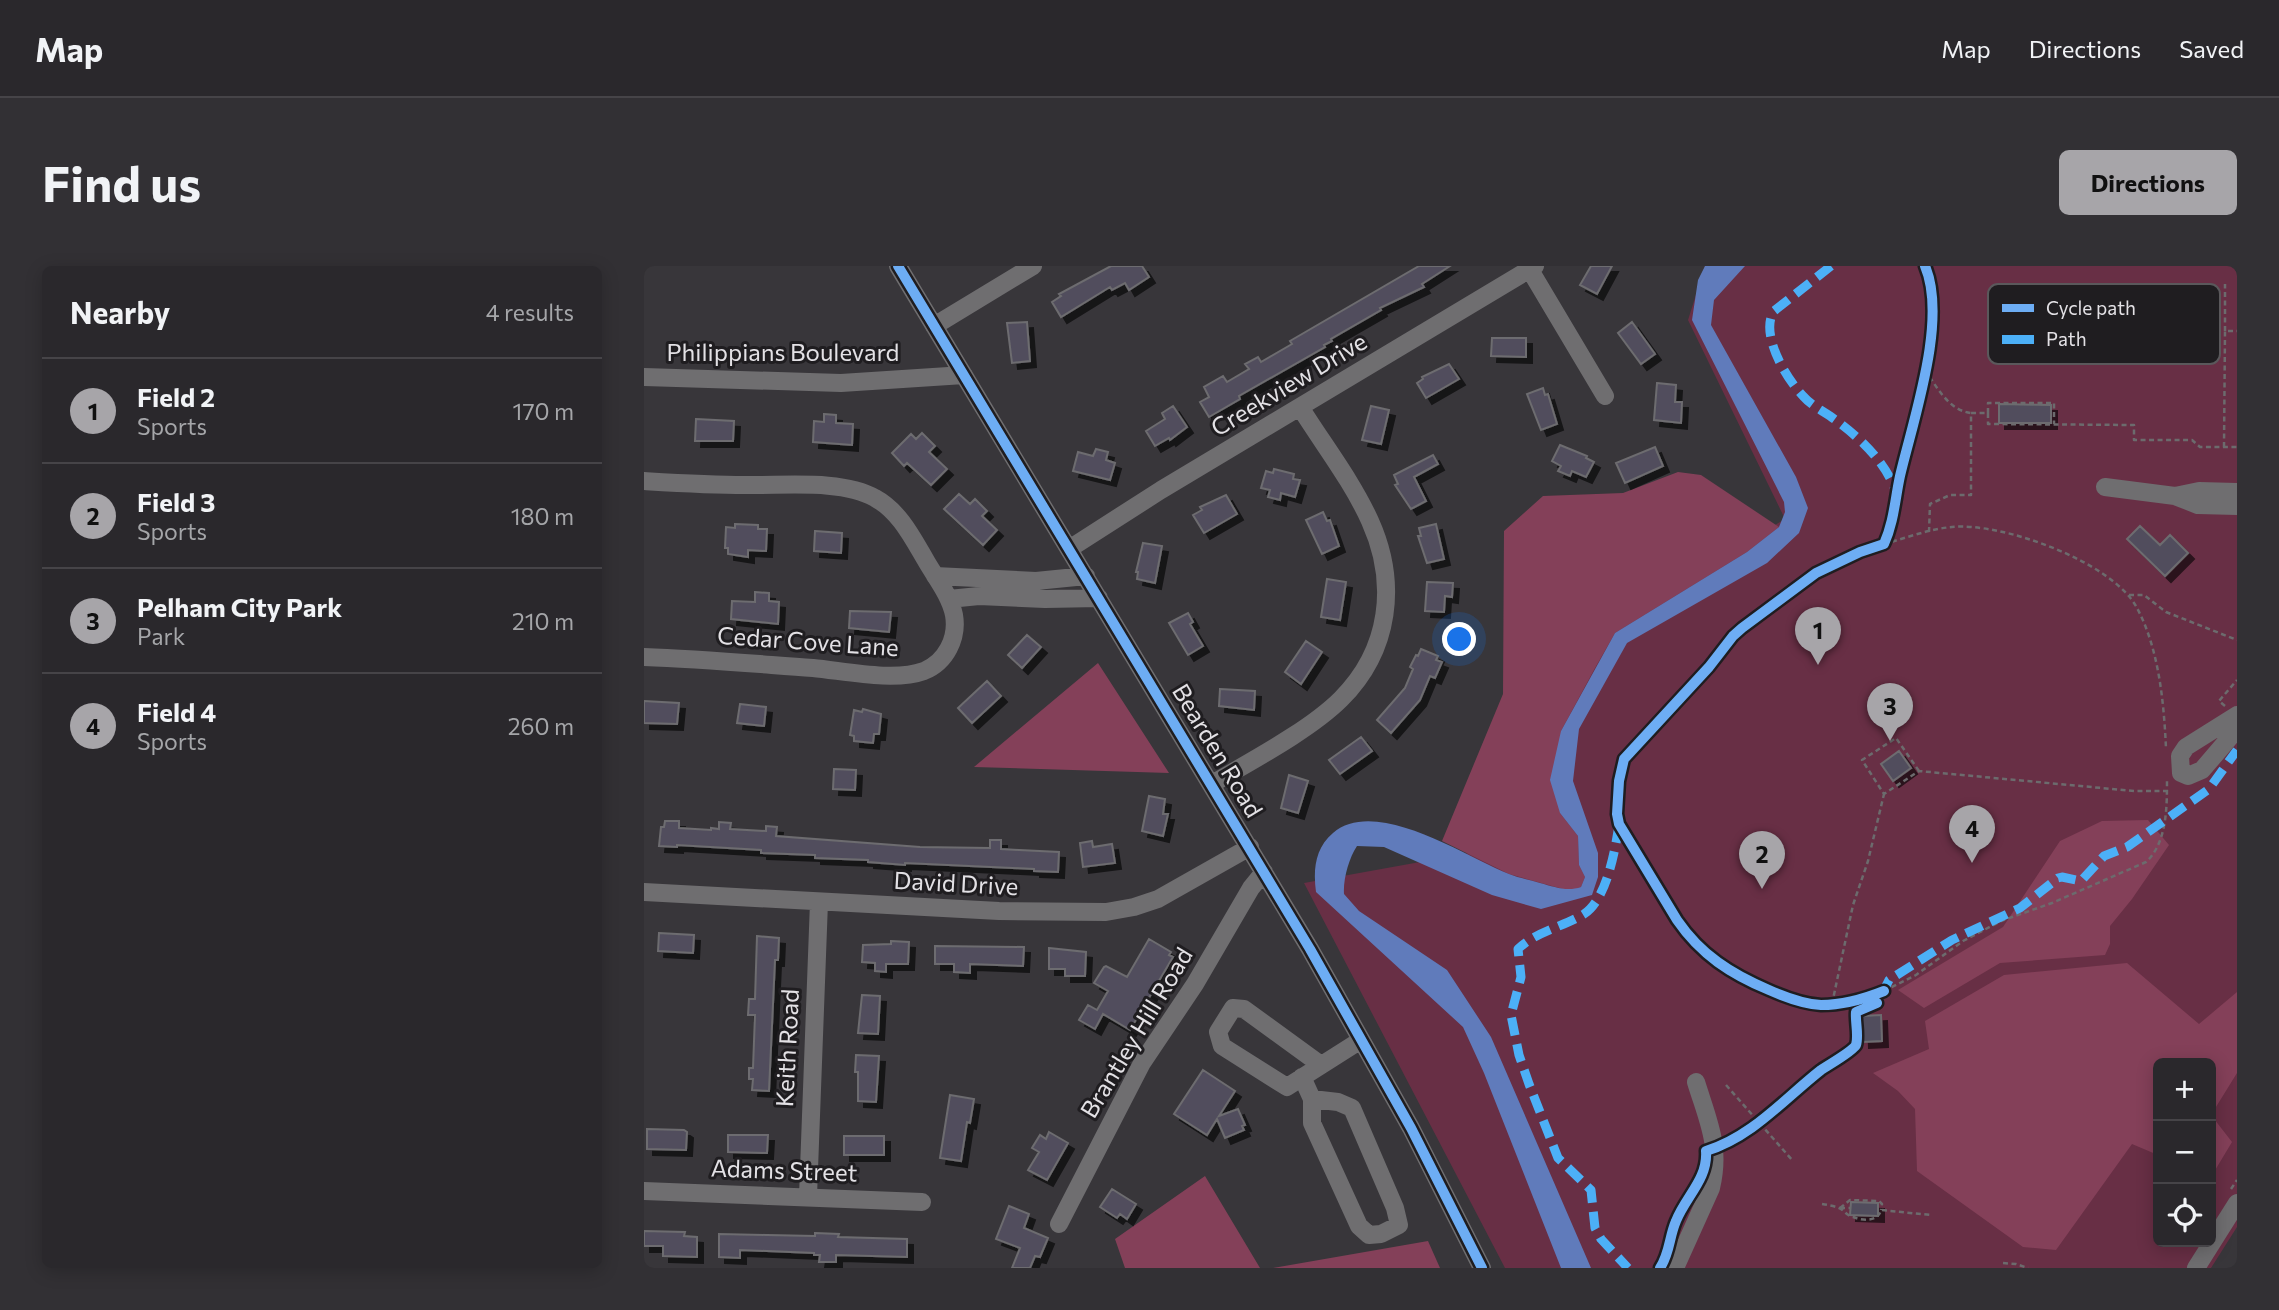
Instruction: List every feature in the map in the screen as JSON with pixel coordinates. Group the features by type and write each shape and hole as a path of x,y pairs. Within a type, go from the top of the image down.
{"street":[{"name":"Bearden Road","path":"898,266 1250,847 1410,1128 1482,1268"},
{"path":"934,326 1033,266"},
{"path":"1533,268 1605,396"},
{"name":"Creekview Drive","path":"1069,549 1533,268"},
{"name":"Philippians Boulevard","path":"644,377 841,383 964,375"},
{"path":"1212,784 1314,721 1340,700 1361,677 1373,657 1383,629 1387,579 1370,522 1300,407"},
{"path":"644,481 856,489 876,498 898,518 949,600 979,596 1099,598"},
{"path":"2105,487 2175,496 2199,505 2237,506"},
{"path":"2175,496 2199,491 2237,492"},
{"path":"935,576 1035,581 1086,576"},
{"name":"Cedar Cove Lane","path":"644,657 912,674 937,663 949,648 955,624 949,600"},
{"name":"David Drive","path":"644,892 999,911 1106,912 1158,899 1250,847"},
{"name":"Brantley Hill Road","path":"1059,1224 1142,1063 1195,984 1251,888 1264,872"},
{"name":"Keith Road","path":"808,1196 819,902"},
{"path":"1321,1065 1244,1009 1233,1009 1218,1032 1222,1046 1287,1087 1361,1040"},
{"path":"1302,1077 1312,1099 1312,1124 1359,1226 1369,1235 1381,1234 1399,1225 1395,1208 1352,1108 1338,1102 1312,1099"},
{"path":"1677,1268 1714,1175 1716,1149 1696,1082"},
{"name":"Adams Street","path":"644,1192 922,1202"},
{"path":"2196,1268 2237,1203"}],"path":[{"path":"1896,492 1925,370 1933,301 1931,280 1925,266"},
{"path":"2224,447 2225,284"},
{"path":"2225,331 2237,331"},
{"path":"1925,370 1948,402 1962,412 1988,413"},
{"path":"2054,424 2054,403 1988,403 1988,424 2134,425 2134,440 2192,440 2200,447 2237,447"},
{"path":"1929,531 1930,504 1950,495 1971,495 1971,414"},
{"path":"1884,544 1929,531 1964,527 2025,537 2105,574 2129,595 2137,607 2150,641 2162,700 2167,759"},
{"path":"2129,595 2144,595 2165,612 2237,640"},
{"path":"2236,720 2219,701 2237,680"},
{"path":"1884,794 1862,760 1896,738 1919,771"},
{"path":"1832,1004 1853,905 1868,861 1884,794 1919,771 2134,791 2167,791"},
{"path":"1884,991 1916,975 1951,948 1982,930 2146,862 2157,850 2162,836 2167,771"},
{"path":"1726,1085 1793,1161"},
{"path":"1850,1200 1879,1201 1882,1204 1876,1219 1850,1217 1840,1208 1850,1200"},
{"path":"1822,1204 1850,1208"},
{"path":"1881,1210 1931,1215"},
{"path":"2003,1263 2028,1268"}],"shaded area":[{"path":"1705,266 2237,266 2237,1227 2211,1268 1505,1268 1304,883 1492,849 1595,632 1785,519 1688,320"},
{"path":"1678,472 1701,475 1779,527 1747,552 1615,633 1595,668 1561,731 1560,813 1578,836 1579,865 1585,877 1581,887 1570,891 1509,874 1442,841 1503,694 1504,531 1543,496 1623,493"},
{"path":"1098,663 1169,773 974,767"},
{"path":"2148,820 2169,845 2110,926 2110,944 2105,955 2000,963 1924,1008 1898,990 2003,927 2060,841 2102,821"},
{"path":"2127,963 2199,1024 2237,992 2237,1073 2216,1107 2216,1058 2153,1058 2153,1153 2132,1144 2056,1250 2023,1247 1917,1171 1915,1109 1898,1091 1873,1073 1929,1049 1925,1021 2004,975"},
{"path":"2216,1121 2232,1142 2216,1169"},
{"path":"1205,1176 1260,1268 1125,1268 1115,1239"},
{"path":"1428,1241 1440,1268 1273,1268"}],"water":[{"path":"1705,266 1745,266 1714,300 1711,325 1796,477 1808,508 1799,533 1767,563 1627,643 1579,729 1573,781 1598,853 1598,877 1592,895 1541,909 1492,895 1384,847 1357,846 1344,882 1344,894 1359,911 1447,970 1491,1037 1591,1268 1561,1268 1484,1073 1463,1027 1316,892 1315,868 1322,845 1333,833 1351,823 1373,821 1421,833 1517,877 1561,888 1581,887 1585,877 1579,865 1578,836 1560,813 1550,780 1561,731 1615,633 1747,552 1779,527 1785,512 1784,502 1692,320 1698,280"}],"building":[{"path":"1111,266 1142,266 1149,277 1129,290 1125,283 1112,290 1110,287 1061,317 1052,302 1061,296 1059,294"},
{"path":"1419,266 1450,266 1422,284 1424,287 1380,308 1381,310 1331,339 1325,347 1239,396 1240,399 1209,417 1200,402 1209,397 1204,387 1223,376 1227,382 1249,369 1245,364 1258,357 1261,362 1292,344 1290,341"},
{"path":"1591,266 1612,266 1597,294 1580,285"},
{"path":"1027,322 1030,361 1012,363 1007,323"},
{"path":"1632,322 1655,354 1641,364 1618,333"},
{"path":"1492,338 1526,338 1526,357 1491,356"},
{"path":"1449,364 1459,379 1426,398 1417,383 1422,377"},
{"path":"1657,383 1676,385 1675,402 1682,402 1681,423 1654,420"},
{"path":"1543,388 1545,395 1548,394 1557,424 1541,430 1527,394"},
{"path":"1999,404 2051,405 2051,423 1999,423"},
{"path":"1173,406 1187,427 1170,440 1169,438 1155,446 1146,431 1165,419 1162,413"},
{"path":"1371,406 1389,410 1381,444 1362,440"},
{"path":"824,414 836,415 836,423 853,424 852,445 813,442 814,421 824,422"},
{"path":"696,419 734,421 733,441 695,441"},
{"path":"922,433 935,446 929,452 947,469 931,485 907,463 904,466 892,453 911,434 916,439"},
{"path":"1560,445 1587,456 1586,458 1594,462 1586,477 1572,471 1570,476 1558,471 1561,466 1552,461"},
{"path":"1655,447 1663,466 1625,483 1616,463"},
{"path":"1096,449 1108,452 1106,460 1115,463 1110,480 1073,471 1078,452 1093,456"},
{"path":"1433,455 1438,464 1414,477 1426,501 1411,509 1395,485 1398,484 1394,475"},
{"path":"1274,469 1294,474 1293,479 1300,480 1295,497 1281,493 1280,500 1268,497 1270,490 1261,488 1266,471 1273,473"},
{"path":"959,494 970,504 975,499 987,511 982,516 997,530 983,545 944,509"},
{"path":"1226,495 1237,514 1204,533 1193,515 1202,510 1200,507"},
{"path":"1323,512 1327,521 1330,520 1339,546 1322,554 1306,520"},
{"path":"735,524 758,525 758,529 767,529 766,551 748,550 748,557 728,554 728,548 725,548 726,527 735,528"},
{"path":"1436,524 1444,559 1427,563 1418,536 1421,536 1419,528"},
{"path":"2140,526 2160,545 2170,535 2188,553 2165,576 2127,539"},
{"path":"815,531 842,533 841,553 814,551"},
{"path":"1143,543 1162,546 1155,583 1137,579 1136,572"},
{"path":"1327,579 1346,582 1340,620 1321,617"},
{"path":"1427,582 1453,583 1452,597 1445,596 1444,612 1425,611"},
{"path":"755,592 769,593 769,601 779,602 778,624 731,619 732,601 755,602"},
{"path":"850,611 891,612 889,632 849,628"},
{"path":"1188,613 1193,622 1190,624 1203,646 1188,655 1169,623"},
{"path":"1027,635 1041,647 1022,668 1008,655"},
{"path":"1306,641 1322,652 1301,684 1285,672"},
{"path":"1421,649 1438,656 1436,660 1442,662 1435,678 1430,676 1420,700 1391,733 1377,720 1405,688 1413,669 1410,667"},
{"path":"987,681 1001,696 972,723 958,708"},
{"path":"1220,689 1255,691 1254,710 1219,706"},
{"path":"644,701 679,703 677,724 644,723"},
{"path":"740,704 766,707 764,726 737,723"},
{"path":"863,709 881,714 879,734 874,734 873,743 854,741 854,736 850,735 854,710 862,712"},
{"path":"1361,737 1372,751 1340,774 1329,760"},
{"path":"1899,751 1911,768 1893,781 1881,764"},
{"path":"834,769 856,770 855,790 833,789"},
{"path":"1289,775 1308,781 1298,813 1281,808"},
{"path":"1149,796 1165,799 1163,814 1168,814 1163,836 1142,831"},
{"path":"665,821 679,821 679,828 719,829 719,822 731,823 730,829 766,831 766,826 777,827 776,836 920,847 990,848 990,840 1001,840 1001,849 1059,852 1058,872 905,865 868,860 815,858 815,855 761,853 761,850 659,846 661,827 664,827"},
{"path":"1092,841 1093,847 1112,844 1115,863 1083,867 1080,843"},
{"path":"659,933 694,935 693,953 658,951"},
{"path":"757,936 779,938 778,960 775,960 769,1091 752,1090 753,1079 749,1079 749,1068 753,1068 755,1015 748,1015 749,999 755,999"},
{"path":"1149,939 1171,952 1169,955 1173,957 1130,1030 1103,1014 1095,1029 1079,1020 1088,1005 1097,1010 1108,991 1094,983 1104,967 1127,977"},
{"path":"891,941 909,942 908,964 886,964 886,972 875,971 875,963 862,962 863,945 891,944"},
{"path":"935,946 1024,947 1023,966 970,964 970,973 954,972 954,964 935,964"},
{"path":"1049,948 1086,952 1085,976 1065,976 1065,969 1049,969"},
{"path":"862,995 880,996 878,1034 858,1033"},
{"path":"1881,1015 1882,1041 1863,1042 1862,1016"},
{"path":"856,1055 879,1056 876,1102 858,1101"},
{"path":"1203,1070 1235,1091 1219,1116 1238,1109 1245,1125 1242,1126 1244,1130 1225,1138 1217,1119 1207,1135 1174,1114"},
{"path":"950,1095 974,1099 970,1123 967,1122 961,1161 940,1158"},
{"path":"647,1129 684,1130 687,1132 686,1150 647,1149"},
{"path":"1049,1132 1068,1143 1047,1180 1028,1170 1039,1152 1032,1148 1040,1135 1046,1139"},
{"path":"728,1135 768,1135 767,1153 728,1152"},
{"path":"844,1136 884,1136 884,1155 844,1155"},
{"path":"1112,1189 1136,1204 1127,1219 1120,1214 1117,1218 1100,1207"},
{"path":"1851,1202 1878,1203 1878,1216 1850,1215"},
{"path":"1009,1206 1029,1214 1024,1228 1048,1238 1040,1257 1035,1256 1030,1268 1012,1268 1020,1248 996,1239"},
{"path":"644,1231 685,1232 684,1236 697,1237 697,1257 663,1256 663,1246 644,1246"},
{"path":"815,1233 839,1234 838,1237 907,1239 907,1257 836,1255 836,1262 819,1262 820,1255 814,1253 740,1250 740,1258 719,1257 719,1234 815,1236"}],"marked path":[{"path":"1831,266 1774,311 1770,321 1772,344 1797,389 1869,449 1885,469 1896,492"},
{"path":"1881,996 1889,980 1952,940 2020,908 2058,878 2081,881 2104,856 2127,847 2209,789 2237,750"},
{"path":"1619,825 1609,873 1592,907 1584,914 1533,938 1518,949 1521,977 1511,1015 1519,1055 1558,1158 1591,1190 1595,1228 1601,1239 1628,1268"}],"cycle path":[{"path":"898,266 1310,949 1411,1128 1482,1268"},
{"path":"1884,991 1845,1003 1814,1004 1781,995 1730,970 1696,943 1677,920 1619,824 1617,814 1619,781 1624,759 1709,667 1733,636 1816,573 1884,544 1920,399 1931,341 1931,288 1925,266"},
{"path":"1660,1268 1680,1212 1704,1170 1706,1151 1723,1145 1753,1127 1821,1070 1854,1048 1857,1037 1856,1012 1877,1003"}],"place":[{"name":"Field 2","path":"1818,665"},
{"name":"Pelham City Park","path":"1890,741"},
{"name":"Field 4","path":"1972,863"},
{"name":"Field 3","path":"1762,889"}]}
